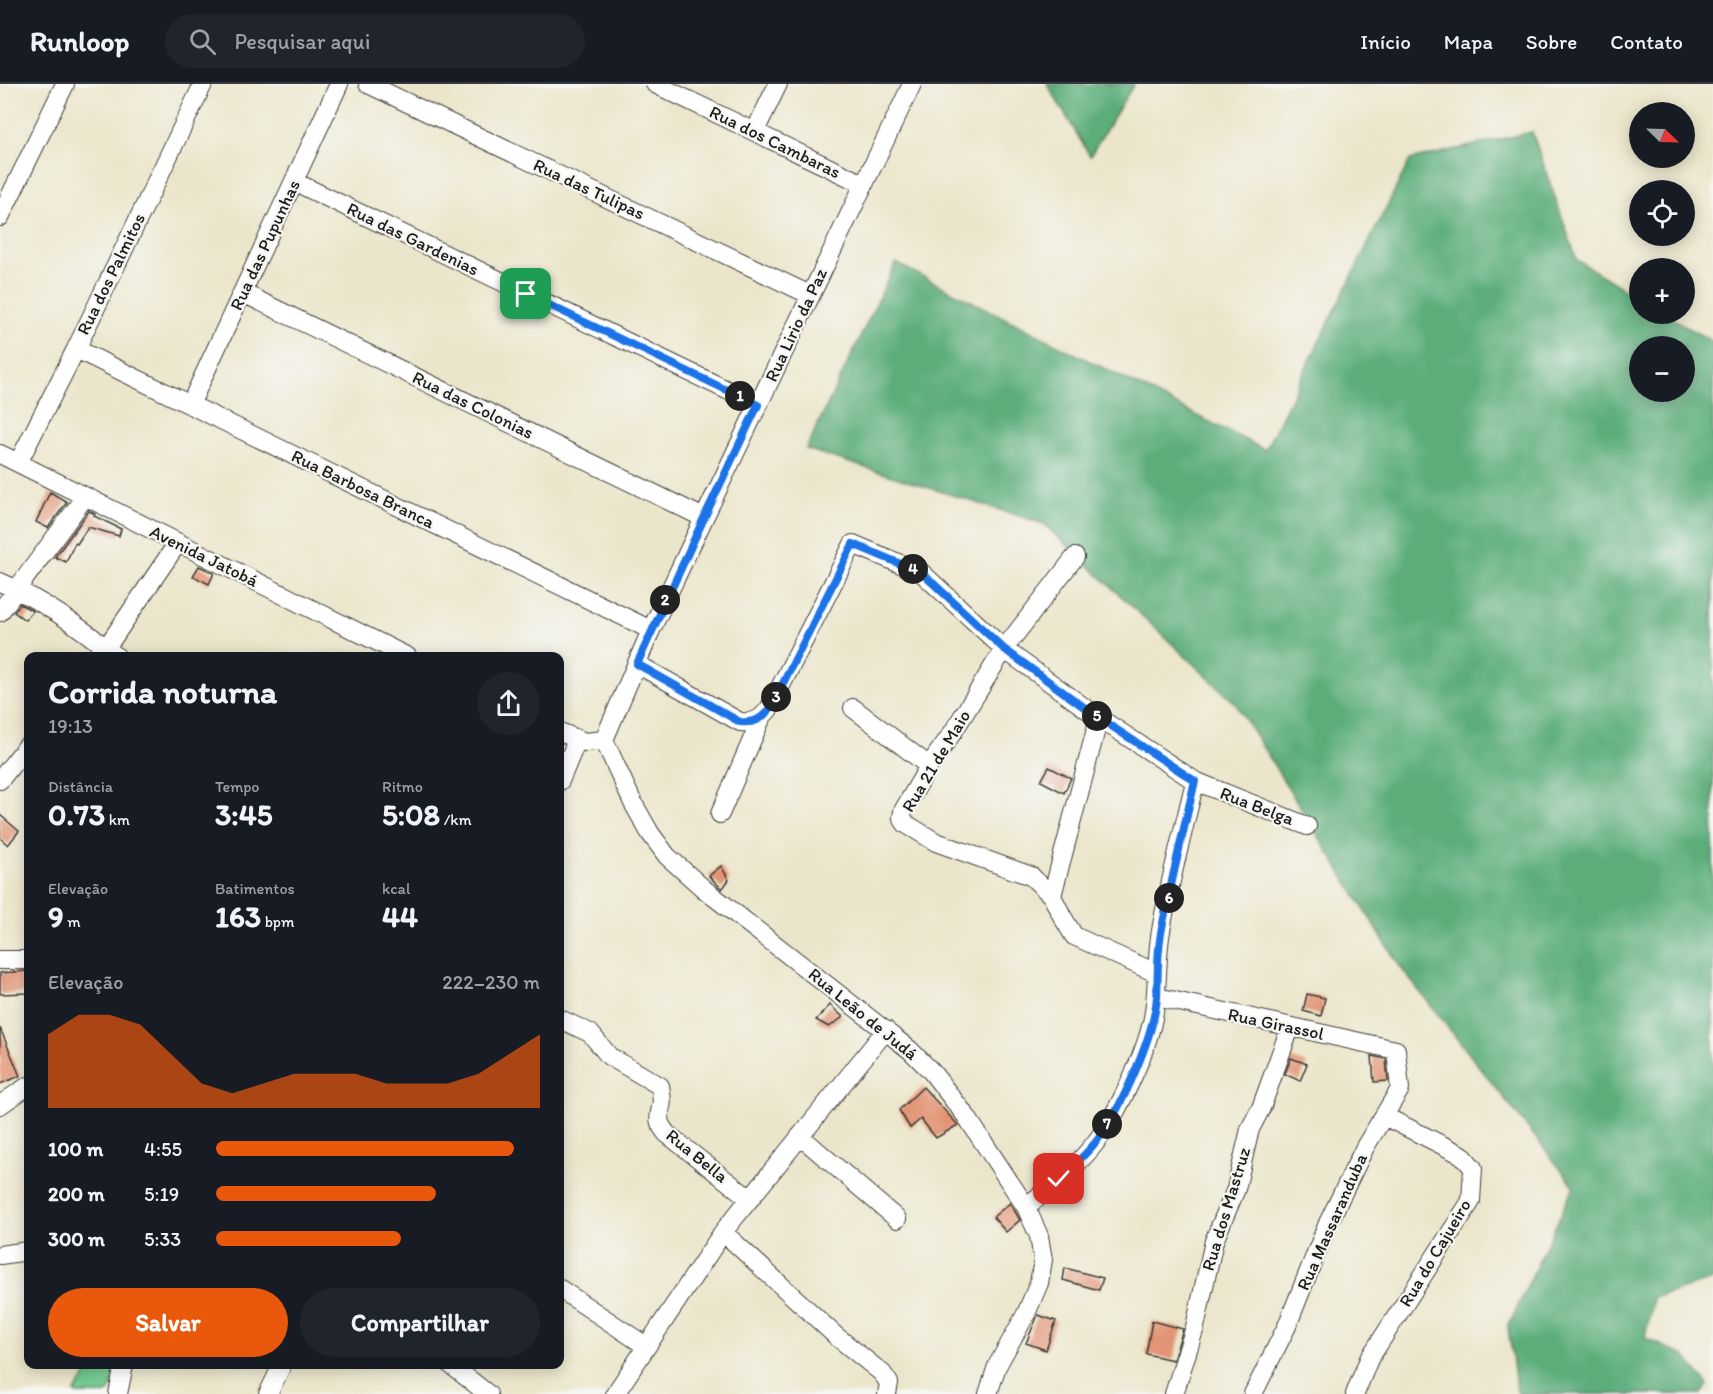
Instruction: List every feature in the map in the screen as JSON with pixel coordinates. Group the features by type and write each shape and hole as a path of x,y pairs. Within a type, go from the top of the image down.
{"street":[{"path":"0,217 8,182 65,84"},
{"name":"Rua dos Palmitos","path":"18,464 76,349 203,84"},
{"name":"Rua das Pupunhas","path":"190,405 339,84"},
{"name":"Rua das Tulipas","path":"368,84 810,295"},
{"name":"Rua dos Cambaras","path":"655,84 863,184"},
{"path":"755,131 778,84"},
{"name":"Rua Lirio da Paz","path":"604,740 651,630 912,84"},
{"name":"Rua das Gardenias","path":"295,182 758,405"},
{"name":"Rua das Colonias","path":"243,293 704,518"},
{"name":"Rua Barbosa Branca","path":"76,349 651,630"},
{"name":"Avenida Jatobá","path":"0,454 398,652"},
{"path":"0,612 85,497"},
{"path":"109,652 177,544"},
{"name":"Rua Belga","path":"762,719 770,709 853,544 922,573 1004,649 1099,718 1195,781 1307,826"},
{"name":"Rua 21 de Maio","path":"1075,557 1004,649 953,732 929,765 903,811 902,818 906,824 936,842 1031,876 1052,896 1074,936 1156,974"},
{"path":"0,582 17,589 56,613 105,652"},
{"path":"637,664 740,722 753,723 762,719"},
{"path":"853,708 929,765"},
{"path":"1052,896 1099,718"},
{"path":"720,814 762,719"},
{"path":"564,734 591,743 604,740"},
{"path":"564,772 578,740"},
{"name":"Rua Leão de Judá","path":"604,740 633,803 650,833 667,856 704,889 910,1050 931,1071 966,1116 1026,1207 1039,1236 1043,1260 1039,1283 1026,1314 997,1366 988,1394"},
{"path":"0,780 24,750"},
{"path":"1026,1207 1075,1165 1096,1142 1141,1057 1157,997 1156,974 1161,935 1195,781"},
{"path":"0,960 24,960"},
{"name":"Rua Girassol","path":"1157,997 1396,1050"},
{"name":"Rua Bella","path":"564,1021 590,1033 609,1056 660,1086 662,1105 658,1115 661,1126 668,1134 750,1198"},
{"name":"Rua dos Mastruz","path":"1174,1394 1195,1327 1214,1241 1236,1189 1250,1129 1261,1108 1290,1028"},
{"path":"615,1394 723,1232 886,1030"},
{"name":"Rua Massaranduba","path":"1253,1394 1287,1326 1328,1223 1365,1147 1400,1089 1396,1050"},
{"path":"0,1105 24,1089"},
{"name":"Rua do Cajueiro","path":"1355,1394 1369,1359 1471,1201 1473,1168 1462,1155 1384,1116"},
{"path":"800,1136 897,1219"},
{"path":"723,1232 836,1336 882,1373 889,1383 887,1394"},
{"path":"0,1255 24,1252"},
{"path":"564,1292 646,1346"},
{"path":"118,1394 123,1369"},
{"path":"268,1394 280,1369"},
{"path":"456,1369 488,1394"}],"green space":[{"path":"1047,84 1134,84 1090,156"},
{"path":"1532,132 1577,260 1629,292 1629,324 1682,324 1713,342 1713,1280 1653,1298 1645,1338 1685,1356 1708,1385 1702,1394 1517,1394 1508,1327 1574,1186 1401,968 1235,703 1044,524 806,449 896,263 1265,450 1410,160"},
{"path":"91,1369 120,1370 107,1394 77,1394 75,1392"}],"building":[{"path":"50,492 67,502 48,528 36,522"},
{"path":"89,511 95,514 94,516 121,529 119,536 88,527 77,544 75,543 66,562 55,557"},
{"path":"199,566 214,573 209,584 193,576"},
{"path":"20,604 33,611 25,620 14,612"},
{"path":"1049,767 1071,778 1064,793 1041,781"},
{"path":"0,815 19,831 8,845 0,838"},
{"path":"721,866 729,880 722,889 709,876"},
{"path":"24,971 24,993 0,994 0,973"},
{"path":"1307,994 1325,998 1321,1016 1303,1011"},
{"path":"830,1005 843,1017 829,1027 816,1020"},
{"path":"0,1028 20,1076 0,1084"},
{"path":"1372,1056 1386,1059 1388,1081 1374,1082"},
{"path":"1291,1058 1307,1064 1300,1081 1285,1074"},
{"path":"923,1087 958,1125 936,1138 921,1119 910,1128 899,1110"},
{"path":"1010,1203 1020,1220 1006,1232 993,1217"},
{"path":"1065,1268 1103,1278 1099,1290 1063,1280"},
{"path":"1038,1315 1056,1321 1046,1350 1026,1343"},
{"path":"1152,1321 1183,1329 1173,1360 1146,1354"}],"route":[{"path":"526,294 758,405 637,664 740,722 753,723 762,719 770,709 853,544 922,573 1004,649 1099,718 1195,781 1161,935 1156,970 1157,997 1141,1057 1112,1116 1096,1142 1059,1179"}]}
